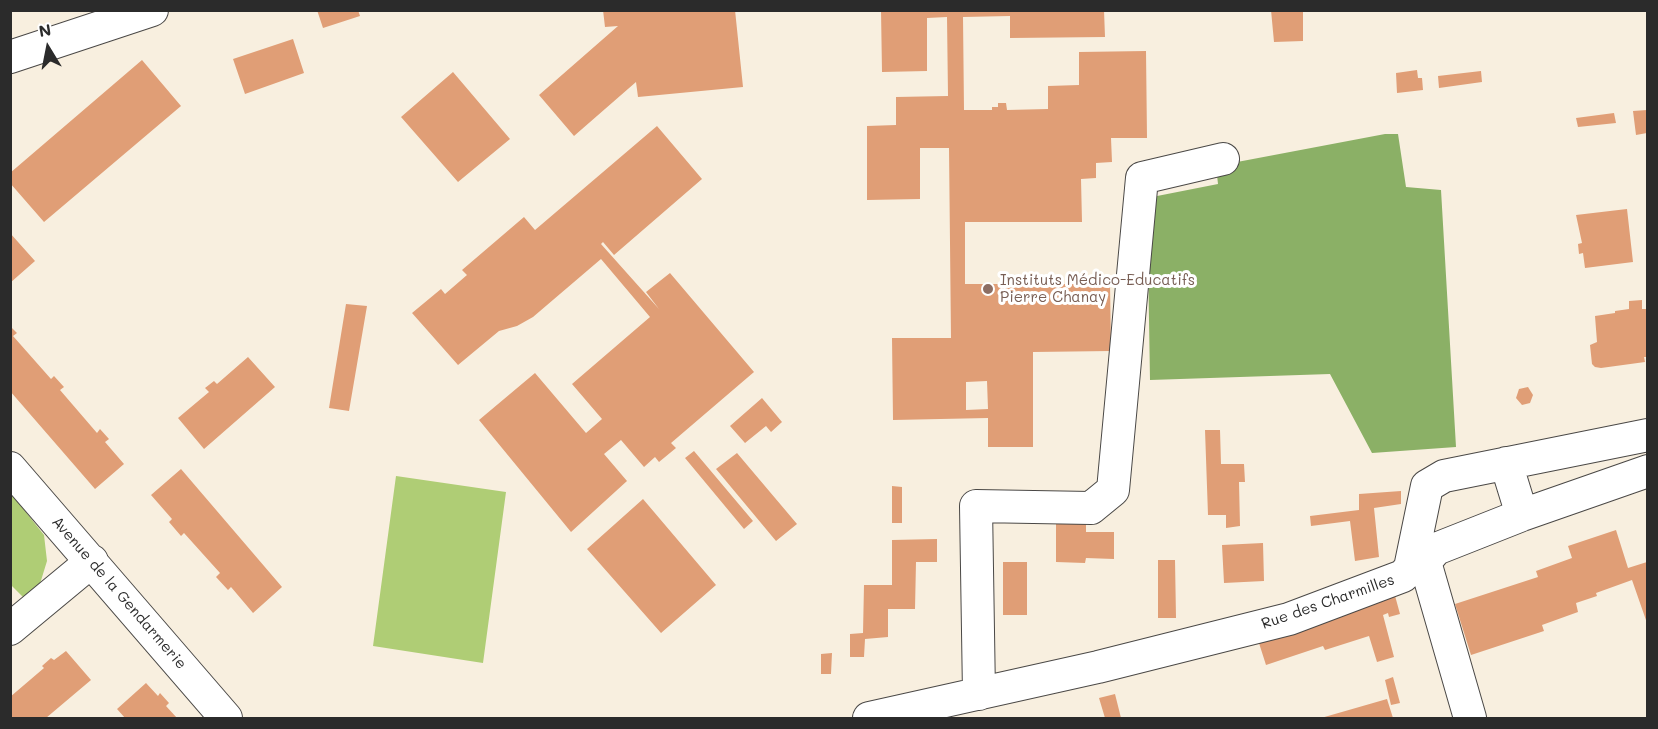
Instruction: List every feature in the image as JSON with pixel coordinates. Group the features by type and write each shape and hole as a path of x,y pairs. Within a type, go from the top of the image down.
{"street":[{"path":"10,57 152,10"},
{"path":"979,694 976,506 1091,508 1113,490 1142,178 1223,159"},
{"name":"Rue des Charmilles","path":"869,718 1098,667 1289,619 1403,576 1423,552 1427,486 1444,476 1647,435"},
{"path":"1506,463 1522,515"},
{"name":"Avenue de la Gendarmerie","path":"10,468 226,718"},
{"path":"1470,718 1423,552 1647,471"},
{"path":"10,629 92,561"}],"green space":[{"path":"1385,134 1398,134 1406,187 1441,190 1456,447 1372,453 1330,374 1150,380 1147,198 1218,184 1216,166"},
{"path":"396,476 506,492 483,663 373,646"},
{"path":"10,492 44,535 47,561 39,587 26,600 11,585"}],"building":[{"path":"317,10 358,10 360,16 323,28"},
{"path":"603,10 735,10 743,87 638,97 636,82 574,136 539,95 618,26 605,27"},
{"path":"881,10 1104,10 1105,37 1010,38 1010,16 963,17 964,110 992,110 992,107 998,107 998,103 1006,103 1007,110 1048,109 1048,86 1079,85 1079,52 1146,51 1147,138 1111,138 1112,162 1096,163 1096,178 1081,179 1082,222 965,222 965,284 1110,284 1111,351 1033,352 1033,447 988,447 988,418 893,420 892,338 951,338 949,148 920,148 920,199 867,200 867,126 896,125 896,97 948,96 947,17 927,18 927,71 882,72","holes":["987,381 988,409 966,410 966,382"]},
{"path":"1271,10 1303,10 1303,41 1274,42"},
{"path":"293,39 304,73 245,94 233,59"},
{"path":"142,60 181,106 44,222 10,183 10,173"},
{"path":"1417,70 1418,78 1422,78 1423,90 1397,93 1396,73"},
{"path":"1481,71 1482,82 1439,88 1438,76"},
{"path":"453,72 510,139 458,182 401,117"},
{"path":"1647,110 1647,133 1636,135 1633,111"},
{"path":"1614,113 1616,123 1578,127 1576,118"},
{"path":"657,126 702,179 614,255 603,242 601,244 659,309 646,292 670,273 754,372 671,443 676,448 659,462 655,457 644,467 621,440 604,454 627,481 571,532 479,420 535,373 586,433 602,419 572,384 650,317 601,259 533,317 517,326 499,331 458,365 412,313 441,289 445,294 467,275 462,270 524,217 535,230"},
{"path":"1627,209 1633,262 1585,268 1583,253 1579,254 1578,244 1582,243 1576,215"},
{"path":"10,233 35,261 10,283"},
{"path":"1642,300 1642,309 1647,309 1647,357 1644,357 1645,362 1595,367 1592,364 1590,345 1597,342 1595,316 1629,309 1629,301"},
{"path":"346,304 367,306 349,411 329,408"},
{"path":"10,326 17,333 13,336 51,379 54,376 64,387 60,390 97,433 100,429 109,439 105,442 124,464 95,489 10,391"},
{"path":"248,357 275,387 204,449 178,418 209,392 205,388 214,381 217,384"},
{"path":"1528,387 1533,395 1530,403 1522,405 1516,398 1519,389"},
{"path":"762,398 782,422 771,432 766,426 745,443 730,426"},
{"path":"1205,430 1220,430 1221,464 1244,464 1245,482 1239,482 1240,526 1226,528 1226,515 1208,515"},
{"path":"694,451 753,521 744,529 685,458"},
{"path":"737,453 797,524 776,541 716,469"},
{"path":"181,469 282,587 253,613 231,587 228,590 216,577 220,573 184,533 181,536 169,522 172,519 151,495"},
{"path":"892,486 902,487 902,523 892,523"},
{"path":"1401,491 1401,504 1374,508 1379,557 1355,561 1350,521 1311,526 1310,516 1359,510 1359,494"},
{"path":"643,499 716,585 661,633 587,549"},
{"path":"1056,524 1086,524 1086,532 1114,532 1114,559 1086,558 1085,563 1056,562"},
{"path":"1616,530 1628,568 1647,562 1647,623 1632,580 1576,603 1578,612 1542,625 1544,631 1471,655 1455,604 1538,577 1536,571 1572,558 1568,546"},
{"path":"937,539 937,562 916,562 915,609 888,609 888,637 865,639 864,657 850,657 850,634 863,633 864,585 892,585 892,540"},
{"path":"1263,543 1264,581 1224,583 1222,545"},
{"path":"1158,560 1175,560 1176,618 1158,618"},
{"path":"1003,562 1027,562 1027,615 1003,615"},
{"path":"1394,592 1400,614 1389,617 1388,613 1383,615 1394,657 1377,662 1369,636 1325,650 1323,646 1266,665 1258,640"},
{"path":"66,651 91,680 46,718 10,718 10,697 44,668 42,666 51,658 54,660"},
{"path":"832,653 831,674 821,674 821,654"},
{"path":"1393,677 1400,703 1391,705 1385,680"},
{"path":"146,683 158,696 160,693 169,703 166,706 177,718 125,718 117,709"},
{"path":"1115,694 1121,718 1105,718 1099,698"},
{"path":"1387,699 1393,718 1321,718"}],"place":[{"name":"Instituts Médico-Educatifs Pierre Chanay","path":"988,289"}]}
